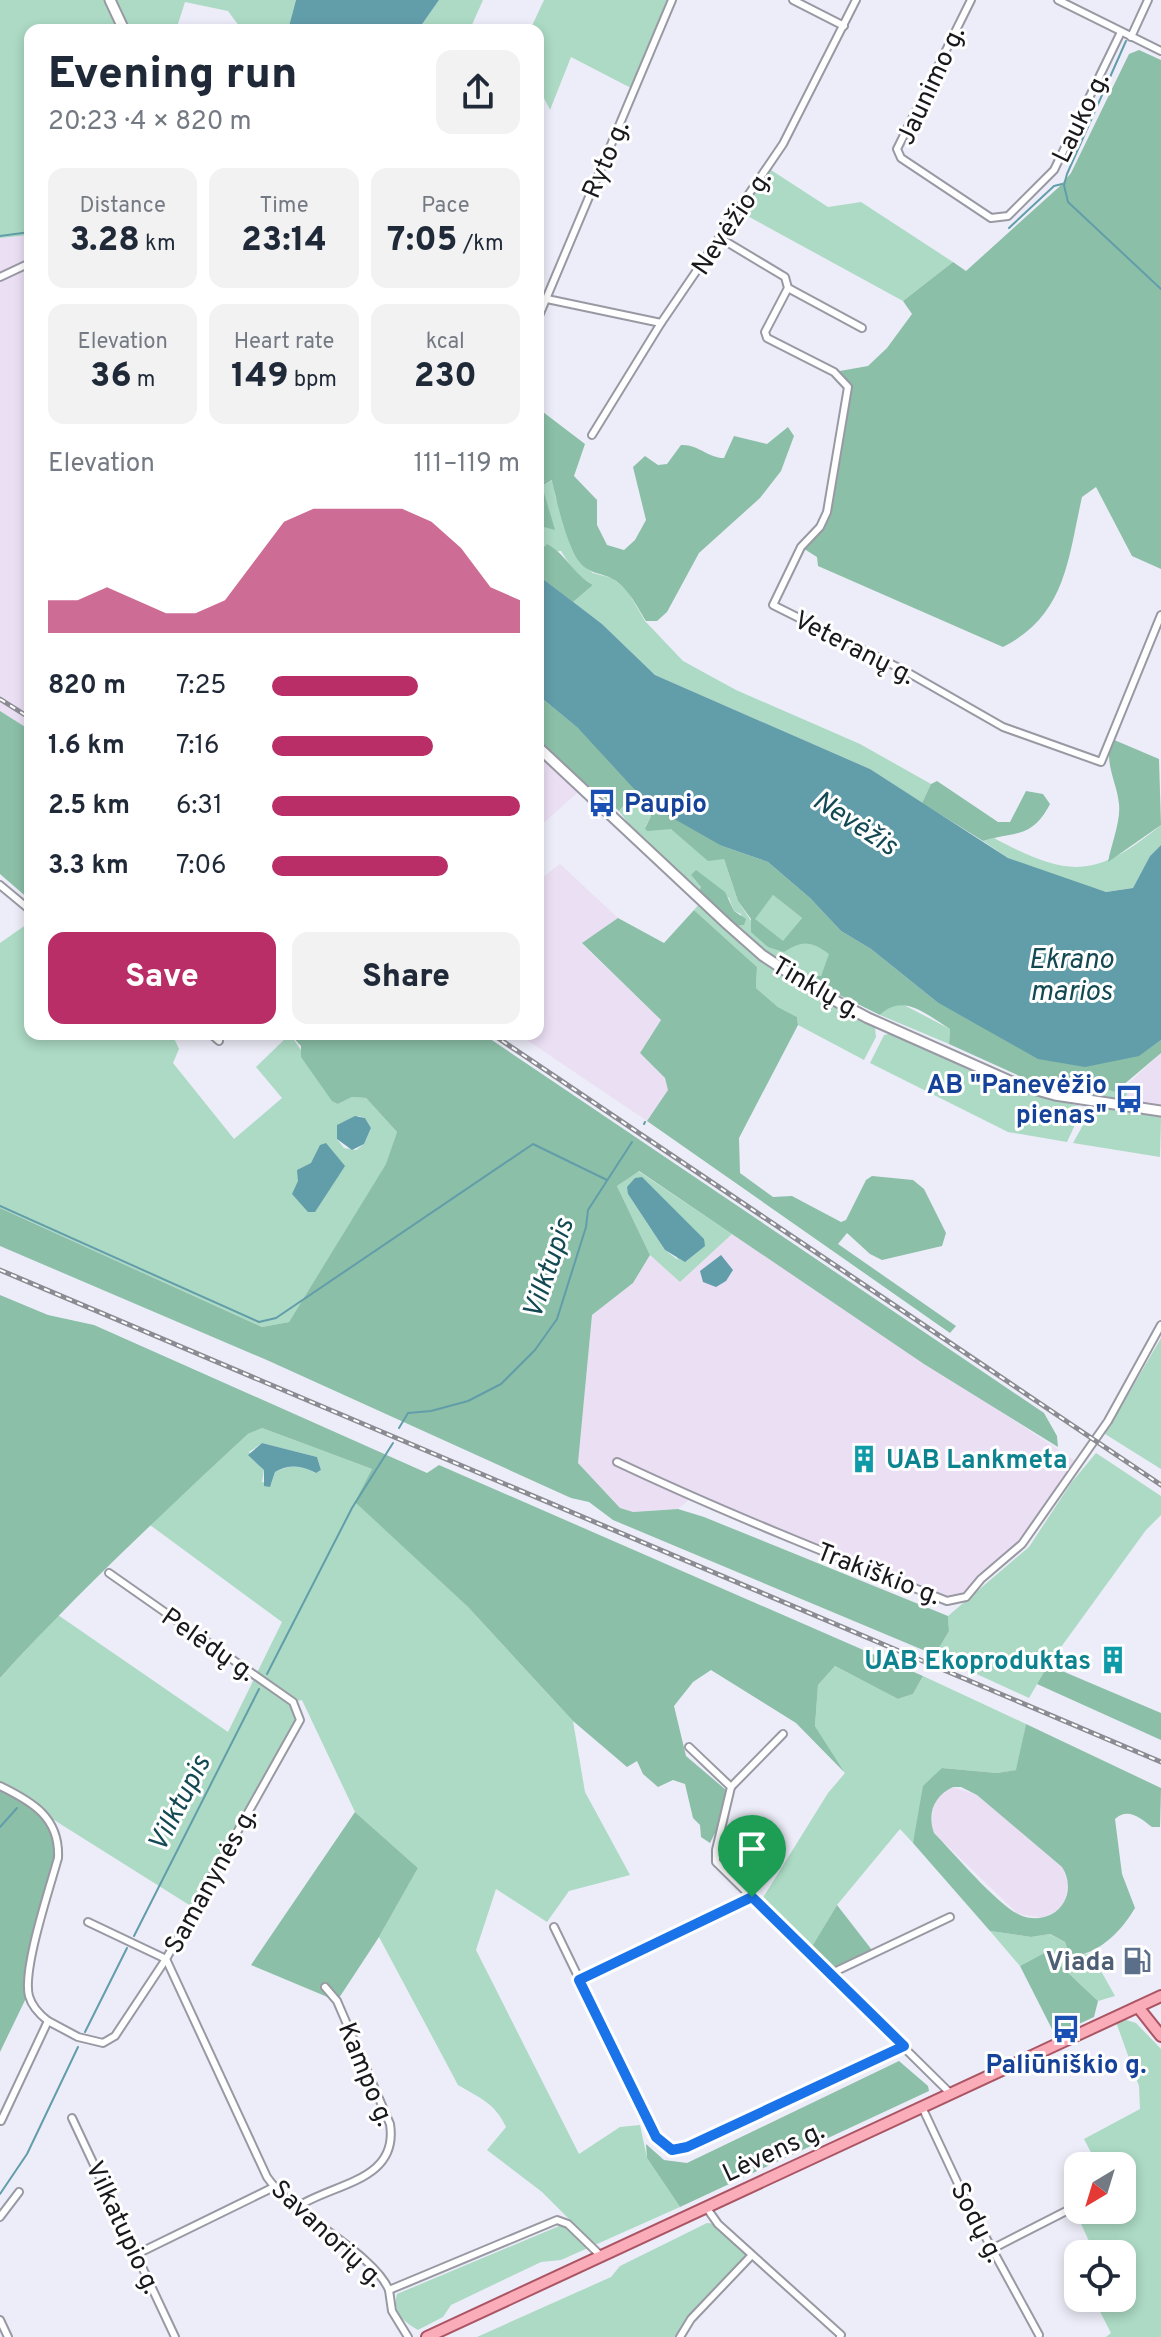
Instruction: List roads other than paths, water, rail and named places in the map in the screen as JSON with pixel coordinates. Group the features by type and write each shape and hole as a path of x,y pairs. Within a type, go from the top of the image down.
{"main road":[{"path":"110,0 121,24"},
{"name":"Tinklų g.","path":"544,753 738,934 762,955 813,989 868,1018 1019,1085 1063,1097 1161,1111"},
{"name":"Lėvens g.","path":"427,2337 1161,1996"},
{"path":"1138,2007 1161,2036"}],"street":[{"name":"Ryto g.","path":"544,305 672,0"},
{"path":"793,0 844,26"},
{"name":"Nevėžio g.","path":"592,435 661,323 793,127 856,0"},
{"name":"Jaunimo g.","path":"971,0 897,149 907,162 991,218"},
{"path":"1058,0 1161,51"},
{"path":"1131,37 1148,0"},
{"name":"Lauko g.","path":"991,218 1008,216 1054,170 1121,32"},
{"path":"720,238 785,277 788,288 862,328"},
{"path":"0,277 24,266"},
{"name":"Veteranų g.","path":"788,288 765,332 767,338 834,372 848,387 827,512 820,527 801,547 773,605 907,672 1003,727 1101,762 1161,615"},
{"path":"547,299 661,323"},
{"path":"0,885 24,905"},
{"name":"Trakiškio g.","path":"617,1462 850,1563 947,1601 956,1601 966,1597 981,1579 1022,1544 1108,1421 1161,1325"},
{"name":"Pelėdų g.","path":"109,1573 293,1702 300,1720"},
{"name":"Samanynės g.","path":"48,2021 78,2037 103,2043 115,2036 166,1959 300,1720"},
{"path":"783,1734 731,1787 716,1862 950,2093"},
{"path":"689,1747 731,1787"},
{"path":"0,1786 39,1810 54,1825 59,1841 58,1858 29,1969 28,1994 37,2012 48,2021 1,2121"},
{"path":"579,1980 752,1897"},
{"path":"830,1974 950,1917"},
{"path":"88,1922 166,1959"},
{"path":"554,1927 656,2137 672,2150 687,2147 904,2046"},
{"name":"Savanorių g.","path":"166,1959 274,2187 377,2272 389,2290 557,2220 568,2224 601,2256"},
{"name":"Kampo g.","path":"297,2207 373,2172 387,2157 393,2141 390,2124 337,2001 325,1987"},
{"name":"Sodų g.","path":"922,2106 992,2249 1039,2335"},
{"name":"Vilkatupio g.","path":"72,2118 175,2337"},
{"path":"137,2254 274,2187"},
{"path":"0,2217 19,2192"},
{"path":"706,2207 718,2224 840,2337"},
{"path":"992,2249 1064,2212"},
{"path":"680,2337 691,2319 751,2256"},
{"path":"389,2290 392,2311 408,2337"},
{"path":"0,2320 8,2337"}],"water":[{"path":"296,0 439,0 422,24 290,24"},
{"name":"Ekrano marios","path":"544,580 602,624 655,675 870,769 1008,858 1106,892 1133,888 1150,856 1161,845 1161,1040 1139,1056 1085,1067 1038,1059 937,1002 871,949 841,931 810,898 768,862 722,846 648,804 578,728 544,700"},
{"path":"355,1116 365,1118 371,1128 364,1144 352,1150 337,1139 337,1125"},
{"path":"326,1143 345,1166 315,1212 308,1212 292,1194 298,1181 297,1170 311,1163 320,1145"},
{"path":"642,1177 704,1239 705,1246 685,1262 665,1250 628,1194 627,1187 635,1178"},
{"path":"721,1255 733,1270 726,1281 716,1287 703,1282 700,1271"},
{"path":"262,1443 317,1457 321,1470 316,1473 301,1467 285,1468 275,1472 270,1487 264,1486 264,1470 248,1455"}],"waterway":[{"path":"1126,41 1064,185 1068,202 1161,289"},
{"path":"1009,228 1054,186 1062,184"},
{"path":"0,236 24,233"},
{"name":"Vilktupis","path":"399,1428 408,1413 431,1411 468,1401 501,1384 535,1350 557,1319 586,1227 588,1210 632,1142"},
{"path":"0,1206 259,1322 276,1318 533,1144 607,1180"},
{"name":"Vilktupis","path":"267,1674 352,1508 393,1443"},
{"name":"Vilktupis","path":"134,1936 259,1689"},
{"path":"0,1827 17,1808"},
{"name":"Vilktupis","path":"85,2032 127,1948"},
{"name":"Vilktupis","path":"0,2194 27,2154 78,2047"}],"railway":[{"path":"0,699 24,714"},
{"path":"501,1040 1161,1485"},
{"path":"0,1270 1161,1762"}],"place":[{"name":"Paupio","path":"602,803"},
{"name":"AB \"Panevėžio pienas\"","path":"1129,1099"},
{"name":"UAB Lankmeta","path":"864,1459"},
{"name":"UAB Ekoproduktas","path":"1113,1660"},
{"name":"Viada","path":"1137,1961"},
{"name":"Paliūniškio g.","path":"1066,2029"}],"water label":[{"name":"Nevėžis","path":"856,822"}]}
